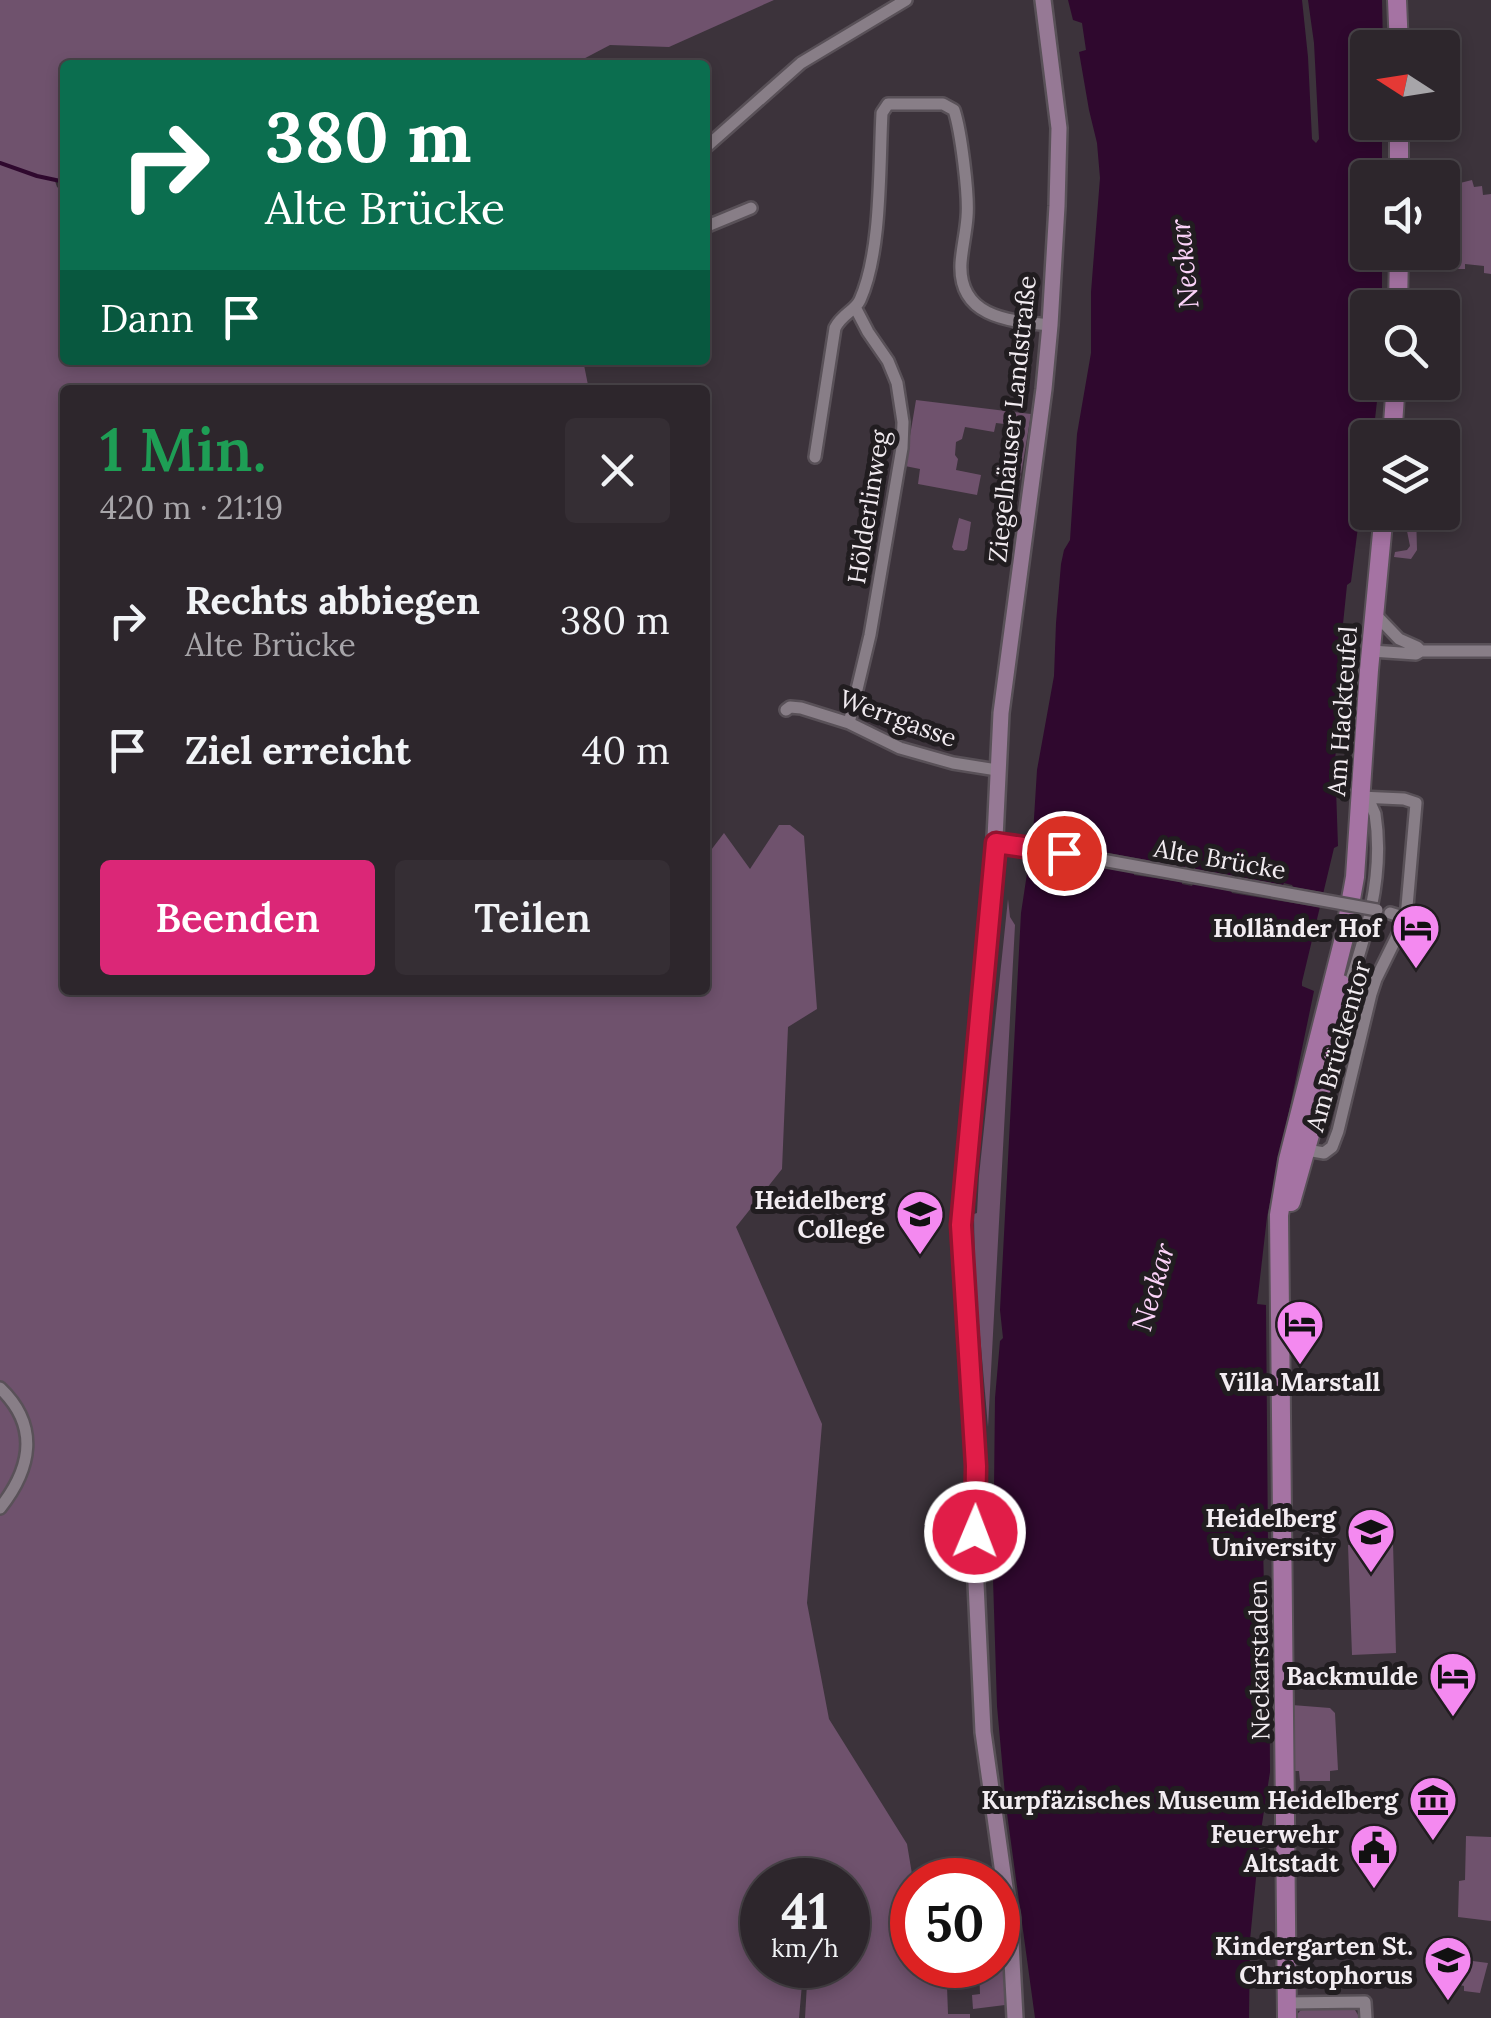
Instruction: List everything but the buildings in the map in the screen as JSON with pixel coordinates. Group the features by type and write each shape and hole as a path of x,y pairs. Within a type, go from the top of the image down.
{"main road":[{"name":"Ziegelhäuser Landstraße","path":"1015,2018 1010,1923 983,1732 975,1562 976,1466 961,1225 1002,843 997,770 1003,701 1050,325 1059,128 1043,0"},
{"name":"Am Hackteufel","path":"1348,912 1356,864 1382,530"},
{"name":"Neckarstaden","path":"1287,2010 1281,1241 1348,912"},
{"name":"Neckarstaden","path":"1299,1149 1330,1064 1344,938"}],"street":[{"path":"710,144 801,62 906,0"},
{"path":"815,457 833,334 840,319 861,299 873,248 883,109 888,104 943,104 956,114 968,204 961,267 970,297 984,311 1005,320 1050,325"},
{"path":"710,225 751,208"},
{"name":"Hölderlinweg","path":"850,723 874,615 904,422 892,370 855,308"},
{"path":"1374,613 1400,639 1421,651 1491,651"},
{"path":"1371,651 1421,651"},
{"name":"Werrgasse","path":"786,710 795,706 850,723 900,748 952,764 997,770"},
{"path":"1339,1004 1346,995 1368,922 1377,873 1375,814 1360,797"},
{"name":"Am Brückentor","path":"1299,1149 1324,1153 1334,1142 1376,979 1406,918 1416,802 1360,797"},
{"name":"Alte Brücke","path":"1002,843 1406,918"},
{"path":"0,1388 20,1416 27,1445 20,1477 0,1508"},
{"path":"1287,2010 1365,2002 1366,2018"}],"shaded area":[{"path":"0,0 774,0 669,47 610,45 582,60 60,60 60,177 55,181 60,189 60,365 584,365 588,385 60,385 60,995 710,995 710,851 724,833 750,869 779,825 790,825 804,836 817,1009 788,1027 782,1169 736,1227 822,1424 807,1603 829,1719 907,1844 909,1858 890,1858 890,1988 947,1988 948,2014 970,2014 970,2018 805,2018 807,1988 870,1988 870,1858 740,1858 740,1988 802,1988 799,2018 0,2018"},
{"path":"1472,180 1474,187 1482,186 1483,195 1491,194 1491,274 1484,273 1484,266 1465,264 1465,269 1460,269 1460,183"},
{"path":"916,400 1031,414 1020,480 1011,479 1006,471 1013,425 996,423 994,432 965,427 962,439 956,442 956,470 981,475 977,495 918,484 920,469 905,466"},
{"path":"959,518 971,522 964,551 952,547"},
{"path":"1416,530 1417,550 1411,559 1394,557 1395,552 1410,546 1407,531"},
{"path":"1008,899 1015,925 988,1427 975,1278 974,1214"},
{"path":"1393,1543 1396,1653 1352,1655 1348,1545"},
{"path":"1292,1705 1330,1708 1335,1713 1338,1770 1330,1771 1330,1781 1300,1781 1299,1771 1291,1771"},
{"path":"1466,1836 1491,1837 1491,1921 1458,1917 1459,1881 1465,1880"},
{"path":"1465,1960 1488,1963 1480,1993 1464,1991 1460,1985"},
{"path":"980,1988 1005,1988 1005,2005 973,2009 972,1995 980,1994"},
{"path":"1305,2009 1355,2010 1360,2018 1294,2018"}],"water":[{"name":"Neckar","path":"1068,0 1302,0 1312,139 1316,143 1319,139 1314,43 1308,0 1382,0 1383,30 1350,30 1350,140 1382,140 1382,160 1350,160 1350,270 1382,270 1382,290 1350,290 1350,400 1377,401 1375,420 1350,420 1350,530 1358,530 1351,582 1347,585 1336,692 1341,698 1335,760 1338,846 1334,848 1302,982 1302,986 1314,991 1267,1217 1257,1304 1266,1305 1268,1547 1263,1547 1265,1627 1269,1628 1270,1772 1250,1940 1249,2018 1035,2018 1020,1908 1020,1858 1013,1858 997,1706 993,1579 995,1398 1003,1338 1000,1310 1021,913 1033,834 1037,770 1054,676 1061,564 1070,540 1077,434 1091,353 1091,292 1100,178 1079,52 1086,50 1082,23 1073,20"}],"pier":[{"path":"1027,838 1328,893 1324,908 1096,866 1089,875 1083,871 1084,864 1025,853"}],"waterway":[{"path":"0,163 60,181"}],"place":[{"name":"Holländer Hof","path":"1416,970"},
{"name":"Heidelberg College","path":"920,1256"},
{"name":"Villa Marstall","path":"1300,1366"},
{"name":"Heidelberg University","path":"1371,1574"},
{"name":"Backmulde","path":"1453,1718"},
{"name":"Kurpfäzisches Museum Heidelberg","path":"1433,1842"},
{"name":"Feuerwehr Altstadt","path":"1374,1890"},
{"name":"Kindergarten St. Christophorus","path":"1448,2002"}],"route":[{"path":"975,1532 976,1466 961,1225 996,843 1064,853"}]}
